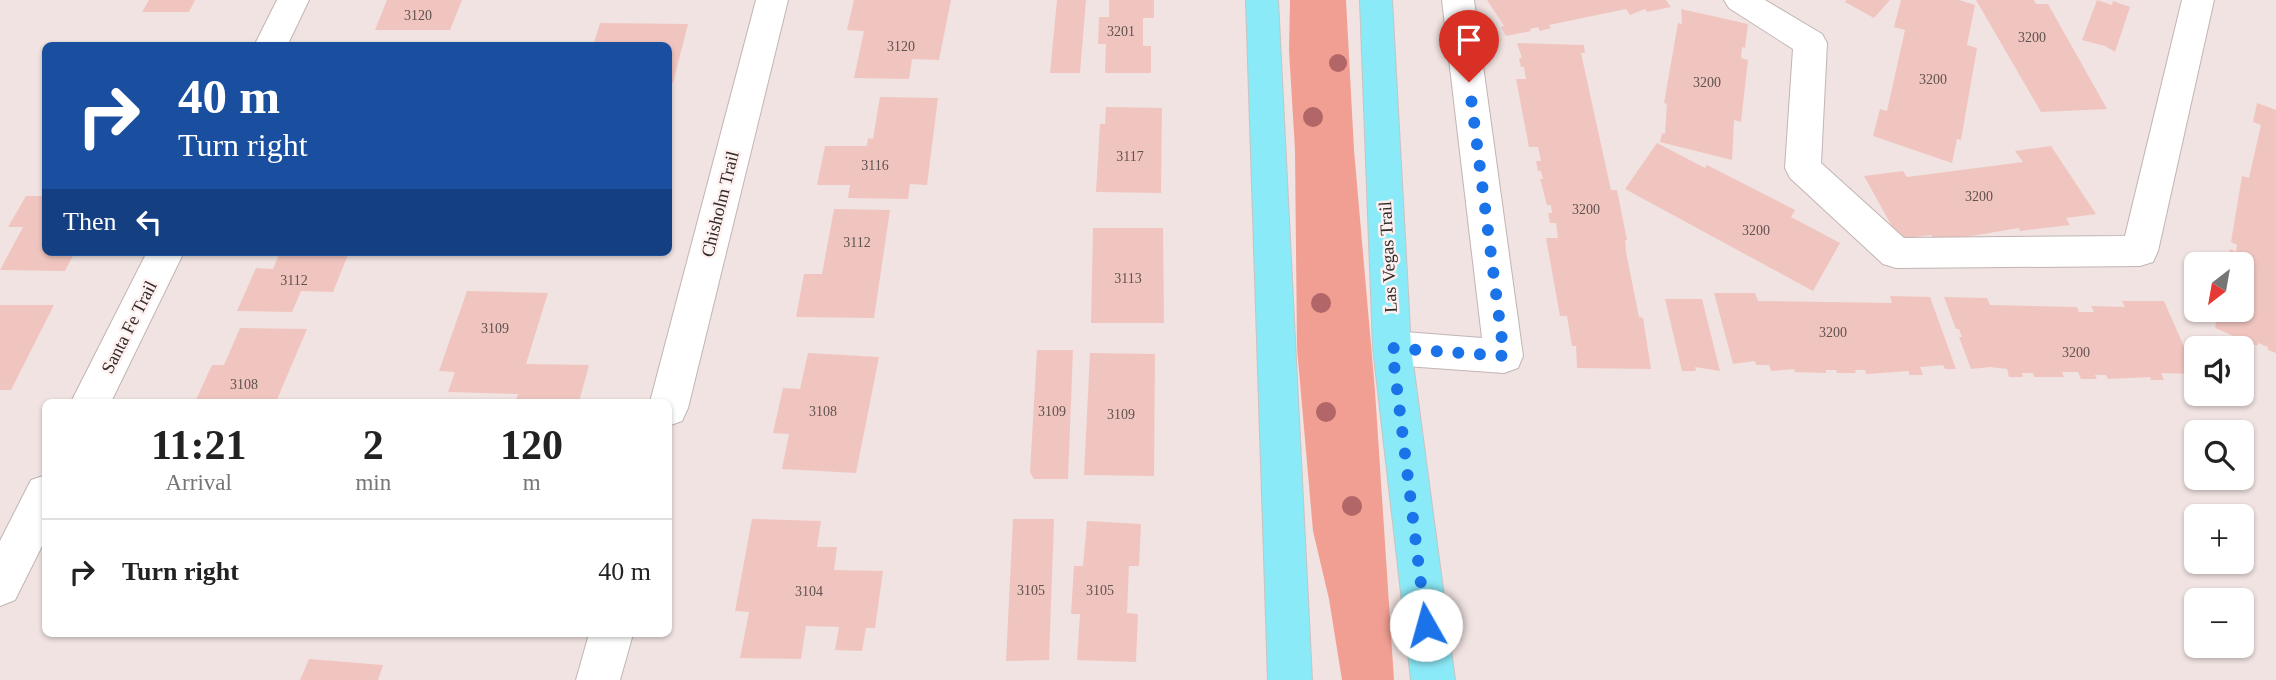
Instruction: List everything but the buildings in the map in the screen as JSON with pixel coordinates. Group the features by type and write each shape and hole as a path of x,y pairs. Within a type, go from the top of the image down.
{"main road":[{"path":"1262,0 1290,680"},
{"name":"Las Vegas Trail","path":"1376,0 1392,348 1433,680"}],"street":[{"path":"272,42 293,0"},
{"name":"Chisholm Trail","path":"670,399 772,0"},
{"path":"1392,348 1504,356 1458,0"},
{"path":"1740,0 1810,43 1802,168 1896,253 2140,251 2198,0"},
{"name":"Santa Fe Trail","path":"92,399 164,256"},
{"path":"0,585 42,502"},
{"path":"598,680 610,637"}],"shaded area":[{"path":"1290,0 1346,0 1354,150 1375,391 1394,680 1342,680 1329,599 1313,531 1297,348"}],"route":[{"path":"1426,625 1392,348 1504,356 1469,82"}]}
